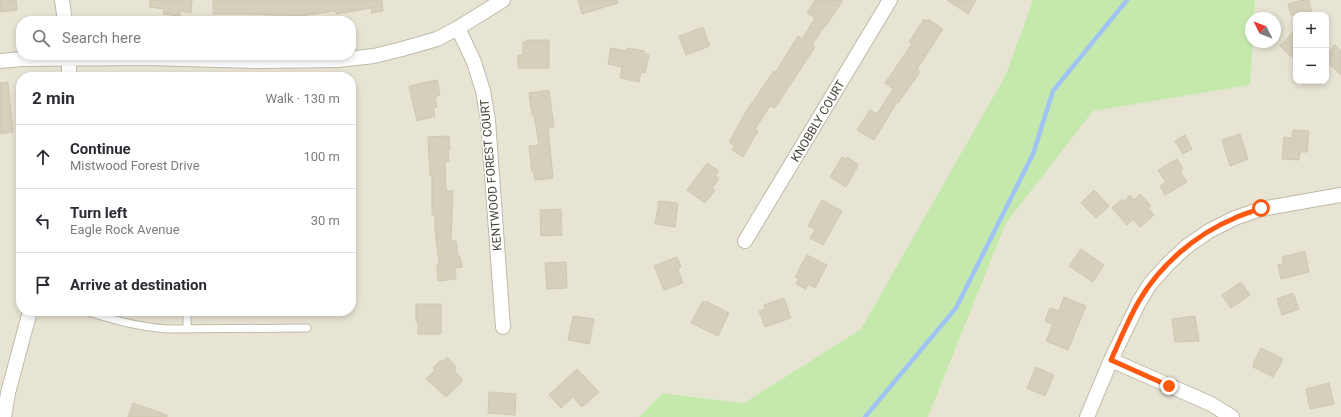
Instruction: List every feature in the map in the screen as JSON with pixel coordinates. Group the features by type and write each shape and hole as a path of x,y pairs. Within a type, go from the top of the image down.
{"street":[{"path":"62,0 64,16"},
{"path":"356,58 402,50 437,39 458,28 503,0"},
{"name":"KNOBBLY COURT","path":"746,241 890,0"},
{"name":"KENTWOOD FOREST COURT","path":"458,28 474,62 483,91 488,120 503,327"},
{"path":"0,61 16,60"},
{"path":"69,60 69,72"},
{"path":"220,60 338,60"},
{"path":"1087,417 1111,360 1139,302 1150,284 1186,247 1235,218 1261,208 1341,195"},
{"path":"4,417 8,393 29,316"},
{"path":"1111,360 1211,404 1232,417"}],"lane":[{"path":"106,316 123,323 147,328 307,328"},
{"path":"187,316 187,329"}],"shaded area":[{"path":"0,0 1033,0 1006,74 861,329 744,403 662,393 639,417 0,417"},
{"path":"1255,0 1341,0 1341,417 928,417 1006,223 1093,110 1250,85 1253,48 1281,48 1281,12 1254,12"}],"green space":[{"path":"1033,0 1255,0 1254,12 1245,12 1245,48 1253,48 1250,85 1093,111 1006,223 928,417 639,417 662,393 744,403 861,329 1006,74"}],"building":[{"path":"0,0 16,0 17,10 0,12"},
{"path":"150,0 192,0 191,13 180,11 180,16 163,14 164,9 150,7"},
{"path":"213,0 382,0 383,11 372,13 371,8 336,14 335,11 300,16 213,14"},
{"path":"578,0 617,0 618,3 582,14"},
{"path":"815,0 843,0 812,45 815,47 775,108 770,106 755,129 758,131 743,157 732,150 735,146 729,142 747,110 774,71 775,73 798,36 802,39 815,18 807,13"},
{"path":"947,0 976,0 968,14"},
{"path":"1309,0 1311,12 1293,12 1293,15 1291,15 1288,4"},
{"path":"924,19 927,21 928,19 943,29 917,69 920,72 898,103 897,102 874,140 857,130 870,110 877,114 893,89 885,83 912,44 909,42"},
{"path":"703,27 710,46 686,55 679,36"},
{"path":"1293,32 1293,58 1281,47 1281,45"},
{"path":"527,40 549,40 549,68 518,68 518,55 523,55 523,42 527,42"},
{"path":"1335,45 1341,51 1341,75 1329,64 1329,51"},
{"path":"611,48 627,51 627,48 644,51 643,53 649,55 645,73 641,72 639,82 620,78 622,67 608,64"},
{"path":"437,80 440,95 435,97 437,107 433,108 435,116 417,121 409,86"},
{"path":"8,82 13,132 0,134 0,83"},
{"path":"549,90 554,127 548,127 553,178 535,180 534,172 532,172 529,146 539,145 534,115 532,115 529,93"},
{"path":"1293,130 1309,131 1307,152 1300,152 1299,160 1282,159 1284,137 1292,138"},
{"path":"1240,134 1248,159 1230,166 1222,140"},
{"path":"1185,135 1192,149 1183,154 1175,141"},
{"path":"449,136 449,161 445,162 446,191 453,191 451,241 456,241 458,256 460,256 462,267 455,268 456,279 438,281 437,265 439,264 435,230 435,215 432,215 432,175 430,175 428,137"},
{"path":"842,157 846,159 847,157 858,164 846,187 830,177"},
{"path":"1177,159 1183,169 1180,171 1187,182 1165,195 1160,186 1166,182 1158,170"},
{"path":"707,163 719,171 715,176 719,179 712,188 715,190 705,203 687,190"},
{"path":"1094,190 1109,206 1096,218 1081,203"},
{"path":"1140,194 1151,206 1148,208 1154,215 1140,227 1133,219 1127,225 1112,208 1122,199 1124,201 1130,195 1134,200"},
{"path":"822,200 842,211 823,245 810,238 815,230 808,226"},
{"path":"659,201 678,203 675,227 655,224"},
{"path":"561,209 562,235 541,236 540,210"},
{"path":"1081,249 1104,265 1093,282 1069,266"},
{"path":"1305,251 1309,272 1281,279 1278,265 1283,264 1282,257"},
{"path":"807,255 827,265 815,288 808,284 806,289 796,284 799,279 795,277"},
{"path":"677,257 681,267 678,269 683,283 664,290 654,266"},
{"path":"566,262 567,288 547,289 545,263"},
{"path":"1241,282 1250,295 1231,308 1222,295"},
{"path":"1293,293 1299,309 1282,315 1277,299"},
{"path":"1064,297 1086,306 1068,350 1046,341 1053,324 1045,321 1050,308 1059,311"},
{"path":"784,298 791,318 765,327 759,311 765,309 764,305"},
{"path":"706,301 729,313 718,336 691,323 702,302 705,303"},
{"path":"416,304 441,304 441,334 418,334"},
{"path":"573,316 594,319 589,344 568,340"},
{"path":"1195,316 1199,341 1175,342 1172,319"},
{"path":"1261,348 1283,359 1273,377 1253,367"},
{"path":"447,357 456,367 454,370 462,379 462,382 446,397 426,379 435,370 433,368 441,360 443,361"},
{"path":"1036,367 1054,375 1045,396 1027,388"},
{"path":"577,369 599,392 582,407 573,397 561,408 549,395"},
{"path":"1329,383 1334,404 1310,409 1306,389"},
{"path":"489,392 516,394 515,415 488,413"},
{"path":"133,403 167,415 167,417 128,417"}],"waterway":[{"path":"865,417 956,308 1033,154 1053,91 1127,0"}],"route":[{"path":"1169,386 1111,360 1139,302 1150,284 1186,247 1210,231 1235,218 1261,208"}]}
